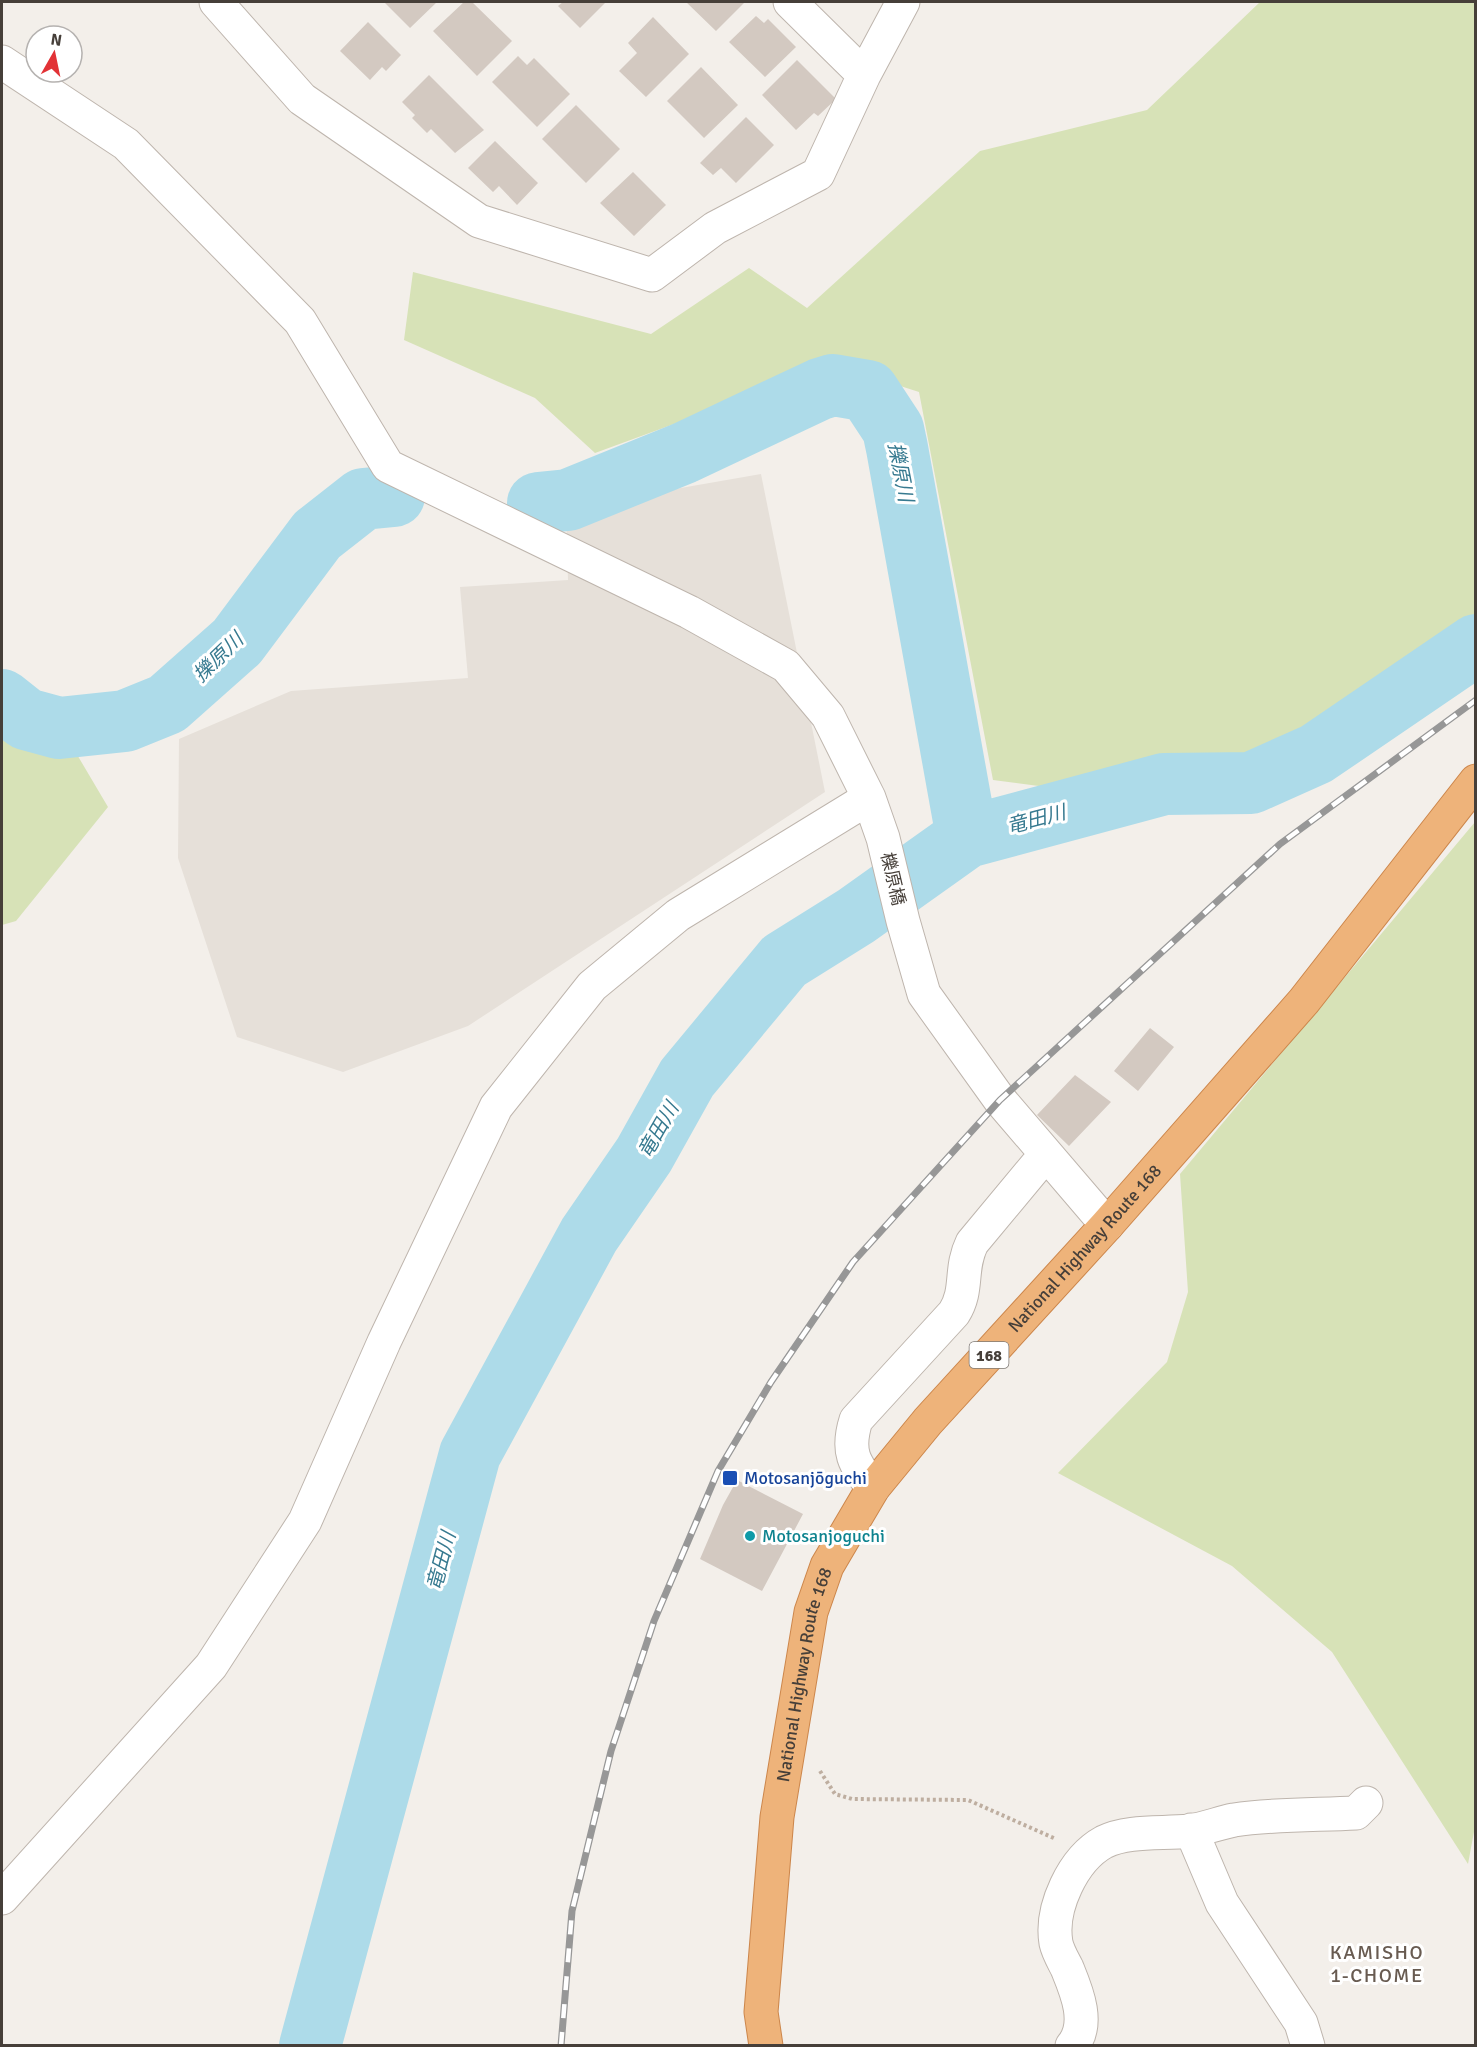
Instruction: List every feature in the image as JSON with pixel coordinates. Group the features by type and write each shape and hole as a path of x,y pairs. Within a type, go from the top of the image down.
{"highway":[{"name":"National Highway Route 168","path":"766,2046 761,2012 777,1817 811,1612 827,1566 873,1488 928,1421 1107,1225 1304,1001 1476,781"}],"street":[{"path":"216,2 302,99 479,221 652,275 715,228 818,174 864,75 903,2"},
{"path":"790,2 864,75"},
{"name":"櫟原橋","path":"2,62 126,144 300,321 388,466 688,612 786,666 828,716 869,798 883,838 924,994 1000,1100 1107,1225"},
{"path":"2,1898 211,1666 305,1521 384,1342 496,1107 592,986 678,915 869,798"},
{"path":"873,1488 855,1465 850,1441 856,1420 954,1313 962,1301 964,1259 972,1242 1046,1154"},
{"path":"1072,2046 1076,2041 1081,2018 1079,1995 1057,1944 1055,1921 1070,1881 1086,1853 1107,1841 1137,1835 1191,1830 1235,1820 1356,1813 1366,1803"},
{"path":"1191,1830 1222,1903 1301,2023 1308,2046"}],"path":[{"path":"819,1762 820,1772 835,1794 852,1799 968,1800 1086,1853"}],"shaded area":[{"path":"761,474 825,792 468,1026 343,1072 237,1037 178,858 179,739 291,691 468,678 460,587 568,580 566,508"}],"green space":[{"path":"1260,2 1475,2 1475,634 1191,806 993,780 919,392 835,365 595,453 535,398 404,340 413,272 651,334 749,268 807,308 980,151 1147,110"},
{"path":"2,674 43,697 108,807 16,921 2,925"},
{"path":"1475,822 1476,1821 1468,1864 1332,1652 1232,1566 1058,1473 1167,1362 1188,1292 1180,1174"}],"building":[{"path":"384,2 437,2 410,28"},
{"path":"464,2 472,2 512,41 477,76 433,31"},
{"path":"563,2 606,2 580,28 558,6"},
{"path":"686,2 745,2 716,31"},
{"path":"756,16 764,23 768,19 796,47 765,77 729,42"},
{"path":"653,17 689,54 646,97 619,71 637,53 628,43"},
{"path":"368,22 401,55 386,71 382,67 370,80 340,51"},
{"path":"518,56 527,65 534,58 570,94 537,127 492,82"},
{"path":"797,60 836,99 818,116 814,113 796,130 762,95"},
{"path":"701,67 738,105 704,138 667,101"},
{"path":"429,75 484,130 455,153 431,129 427,133 412,118 415,115 402,102"},
{"path":"576,105 620,149 586,183 542,139"},
{"path":"746,117 774,145 736,183 721,168 713,175 700,163"},
{"path":"495,141 538,183 517,205 499,186 493,192 468,168"},
{"path":"633,172 666,205 634,236 600,203"},
{"path":"1150,1028 1174,1047 1138,1091 1114,1071"},
{"path":"1075,1075 1111,1102 1069,1146 1037,1115"},
{"name":"Motosanjoguchi","path":"737,1480 803,1514 762,1591 700,1559 723,1505"}],"waterway":[{"name":"擽原川","path":"538,503 568,500 684,453 820,389 833,385 868,391 893,429 967,837"},
{"name":"擽原川","path":"2,700 26,719 59,728 125,721 167,704 237,642 317,535 363,499 394,496"},
{"name":"竜田川","path":"310,2046 470,1454 589,1235 644,1155 687,1078 784,961 856,916 967,837 1164,784 1251,783 1316,754 1476,645"}],"railway":[{"path":"561,2046 572,1911 611,1751 654,1621 718,1471 771,1382 853,1262 1000,1100 1280,844 1476,700"}],"place":[{"name":"Motosanjōguchi","path":"730,1478"},
{"name":"Motosanjoguchi","path":"750,1536"}],"district":[{"name":"KAMISHO 1-CHOME","path":"1377,1964"}]}
